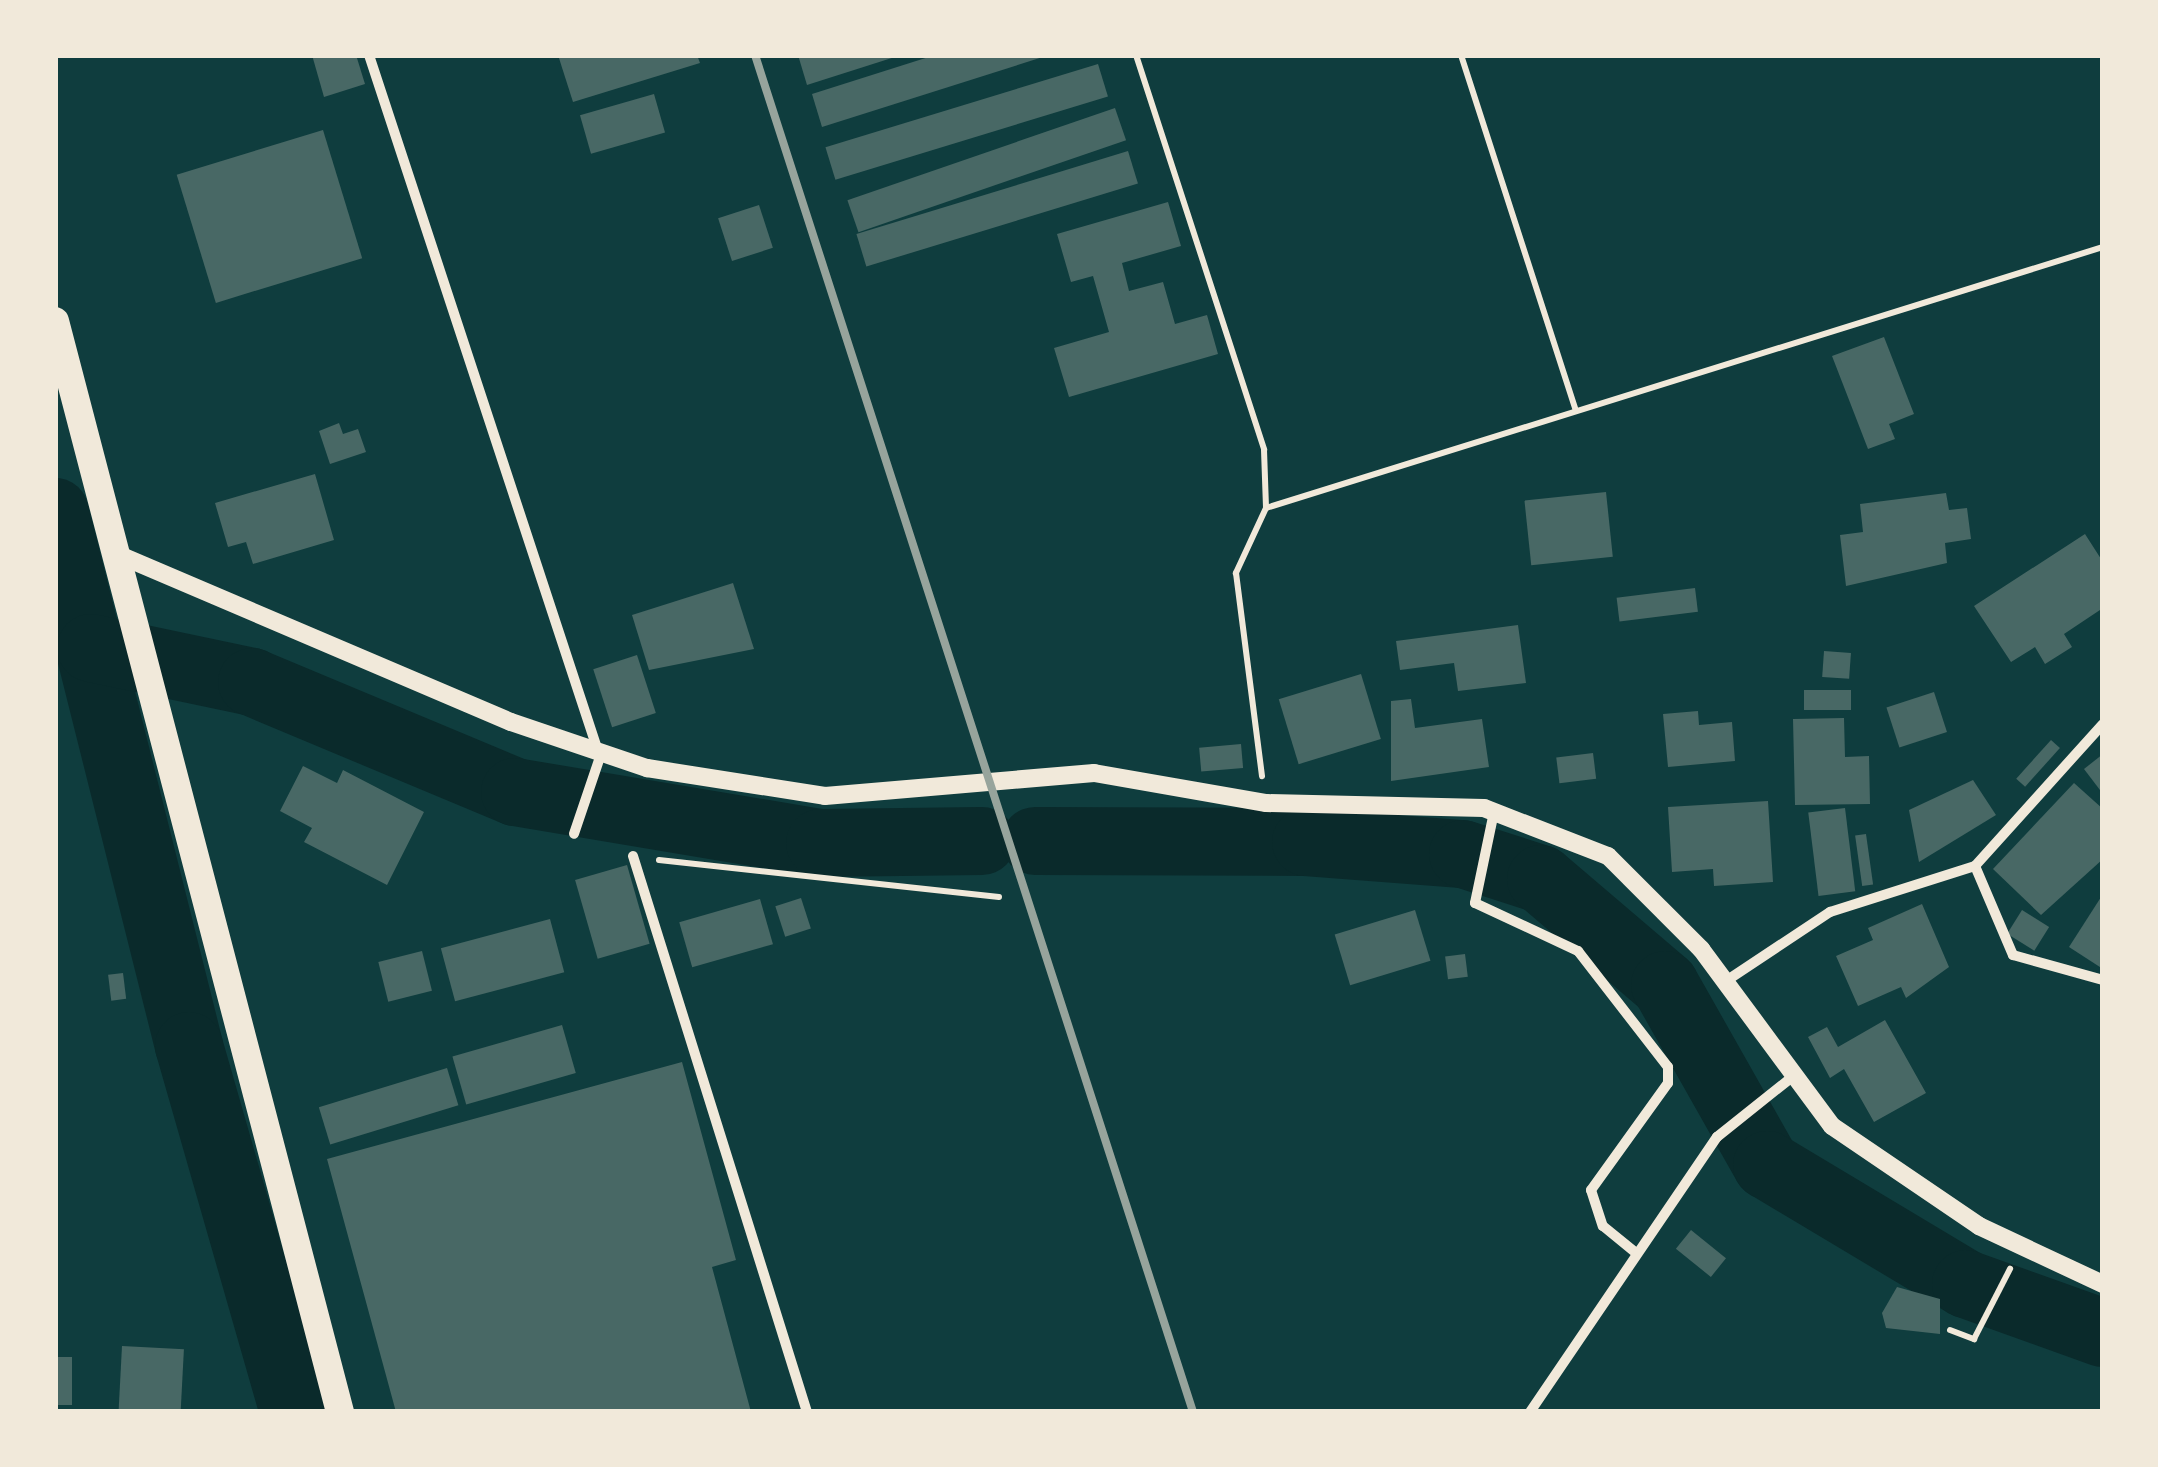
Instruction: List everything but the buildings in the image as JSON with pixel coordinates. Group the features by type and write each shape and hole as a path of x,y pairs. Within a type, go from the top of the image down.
{"highway":[{"path":"55,321 340,1412"}],"street":[{"path":"369,55 595,766 574,834"},
{"path":"117,554 595,766 824,796 1094,773 1266,803 1494,813 1608,856 1726,981 1791,1078 1832,1126 1894,1173 2103,1284"},
{"path":"1726,981 1830,912 1975,866 2103,724"},
{"path":"1494,813 1474,903 1536,924 1578,951 1668,1067 1668,1083 1591,1190 1603,1226 1636,1253"},
{"path":"633,856 807,1412"},
{"path":"1975,866 2013,955 2103,980"},
{"path":"1530,1412 1716,1137 1791,1078"}],"path":[{"path":"1136,55 1264,450 1266,508 1236,573 1266,803"},
{"path":"1462,55 1576,411"},
{"path":"1266,508 2103,247"},
{"path":"633,856 999,898"},
{"path":"1950,1330 1974,1339 2010,1267"}],"waterway":[{"path":"55,512 189,1046 294,1412"},
{"path":"91,648 252,682 515,792 820,843 982,841"},
{"path":"1035,841 1306,842 1463,854 1541,879 1665,985 1767,1165 1966,1284 2103,1333"}],"railway":[{"path":"755,55 1193,1412"}]}
